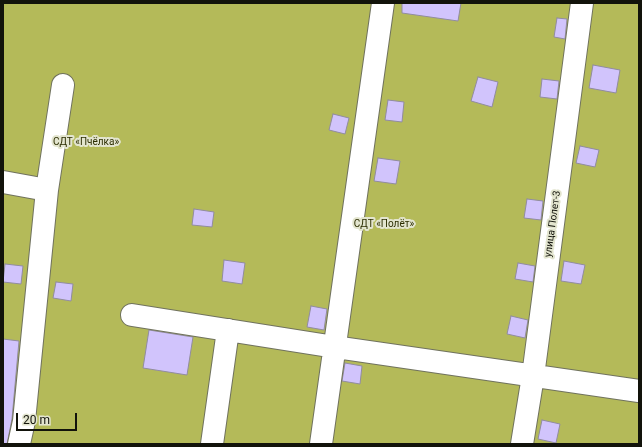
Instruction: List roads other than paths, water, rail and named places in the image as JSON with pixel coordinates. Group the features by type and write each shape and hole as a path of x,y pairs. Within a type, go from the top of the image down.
{"street":[{"path":"321,444 383,3"},
{"name":"улица Полет-3","path":"522,444 533,376 582,3"},
{"path":"18,444 24,421 47,190 63,85"},
{"path":"3,182 47,190"},
{"path":"132,315 335,347 639,391"},
{"path":"212,444 228,330"}],"park label":[{"name":"СДТ «Пчёлка»","path":"86,142"},
{"name":"СДТ «Полёт»","path":"384,224"}]}
